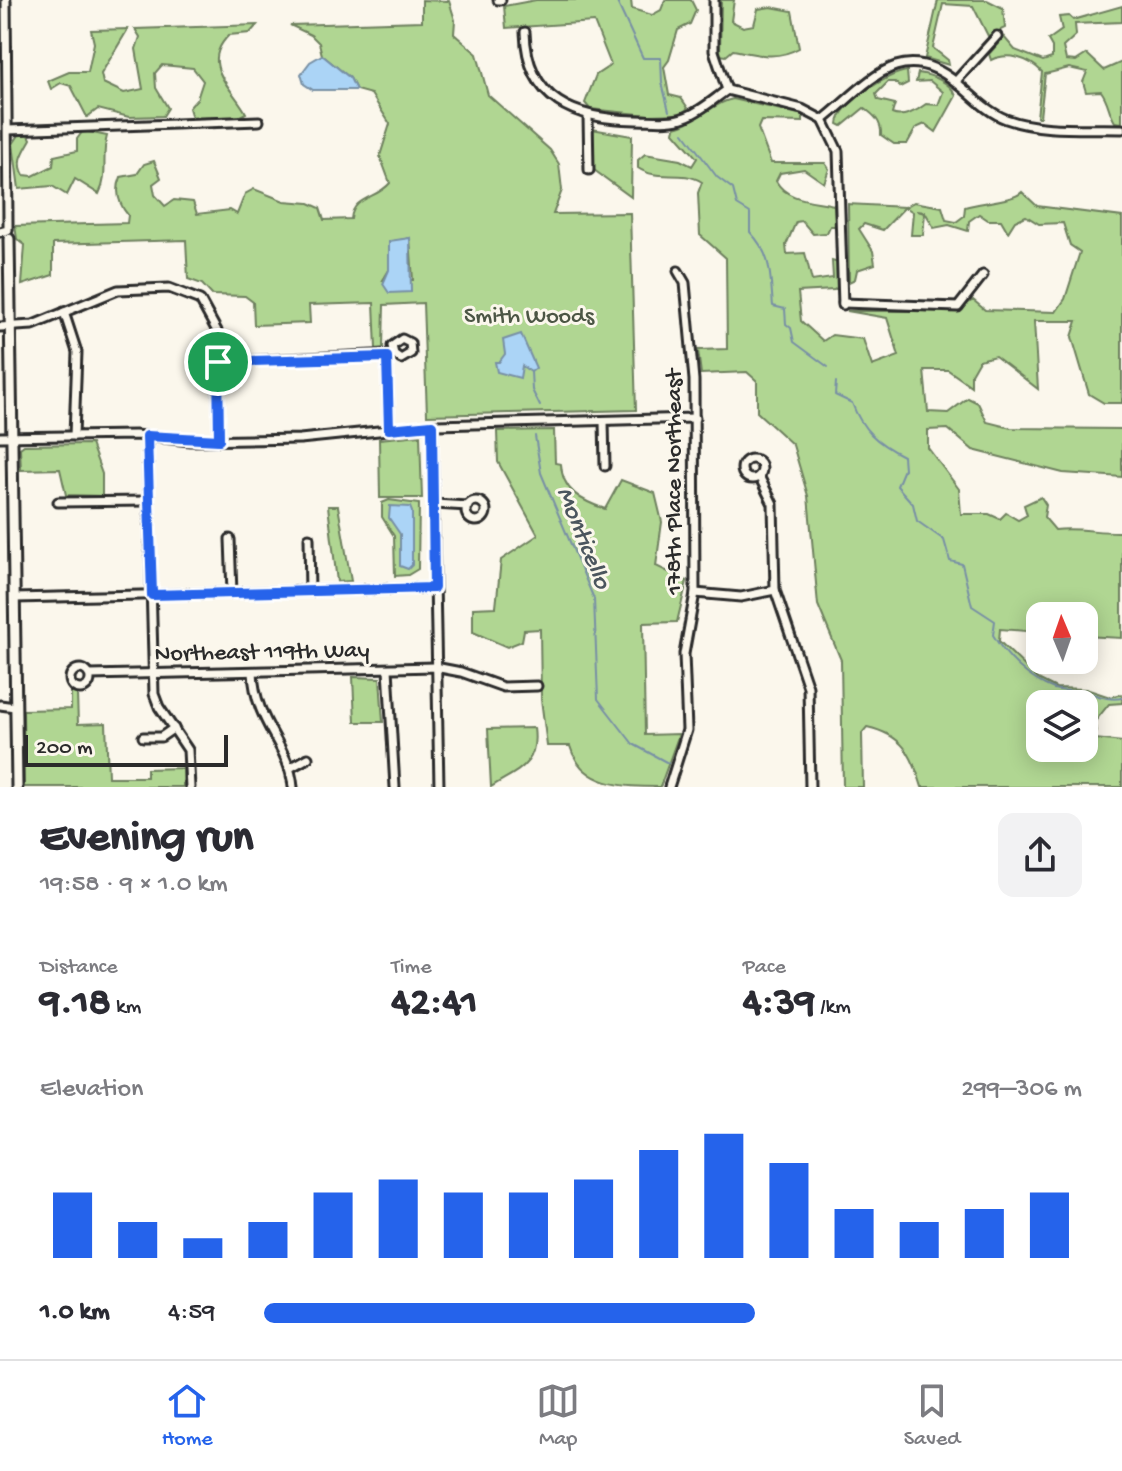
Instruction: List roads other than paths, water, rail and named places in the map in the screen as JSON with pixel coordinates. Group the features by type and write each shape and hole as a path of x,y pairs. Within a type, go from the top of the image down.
{"street":[{"path":"6,0 5,437 15,598 17,787"},
{"path":"714,0 714,51 727,90"},
{"path":"525,32 525,50 533,73 543,88 559,103 588,116 610,120 683,119 727,90 802,109 823,120 838,151 843,304 958,307 983,275"},
{"path":"956,81 997,36"},
{"path":"823,120 863,83 887,68 921,63 956,81 988,109 1011,121 1044,126 1122,129"},
{"path":"588,116 589,170"},
{"path":"8,130 259,121"},
{"name":"178th Place Northeast","path":"669,787 687,730 684,654 695,593 695,418 685,283 678,271"},
{"path":"5,326 33,325 118,290 181,290 200,300 217,331 219,440"},
{"path":"64,312 77,352 74,436"},
{"path":"218,362 390,356 389,429"},
{"path":"5,437 300,439 432,425 695,418"},
{"path":"604,421 605,466"},
{"path":"432,425 439,787"},
{"path":"147,436 154,671 159,707 188,750 190,787"},
{"path":"759,476 773,504 775,590 808,687 810,787"},
{"path":"58,502 149,501"},
{"path":"434,504 468,506"},
{"path":"309,538 310,591"},
{"path":"230,539 232,593"},
{"path":"15,598 434,588"},
{"path":"695,593 741,597 775,590"},
{"name":"Northeast 119th Way","path":"90,675 154,671 253,672 435,667 461,672 503,687 537,686"},
{"path":"388,669 395,787"},
{"path":"253,672 259,712 290,768 293,787"},
{"path":"0,705 15,707"},
{"path":"143,737 161,737 174,728"},
{"path":"290,768 308,758"}],"water":[{"path":"322,55 350,78 356,90 313,90 304,84 301,74 310,62"},
{"path":"410,238 411,292 389,293 383,284 389,270 389,241"},
{"path":"521,334 536,368 531,372 522,366 520,378 497,372 495,362 499,362 505,354 503,340"},
{"path":"390,506 410,507 412,512 412,565 408,569 400,566 400,534 389,518"}],"waterway":[{"path":"616,0 643,58 661,58 662,83 669,111"},
{"path":"684,133 717,177 733,189 737,205 750,213 750,232 769,266 773,306 785,309 786,324 791,328 794,342 828,367"},
{"name":"Monticello","path":"531,372 532,390 540,406"},
{"path":"836,382 835,395 852,403 872,435 903,456 904,469 897,486 913,504 917,521 944,540 950,561 962,564 972,606 995,621 993,635 1011,659 1027,674 1054,689 1122,698"},
{"name":"Monticello","path":"535,436 541,473 594,599 598,699 633,744 668,763"}],"park label":[{"name":"Smith Woods","path":"529,314"}]}
